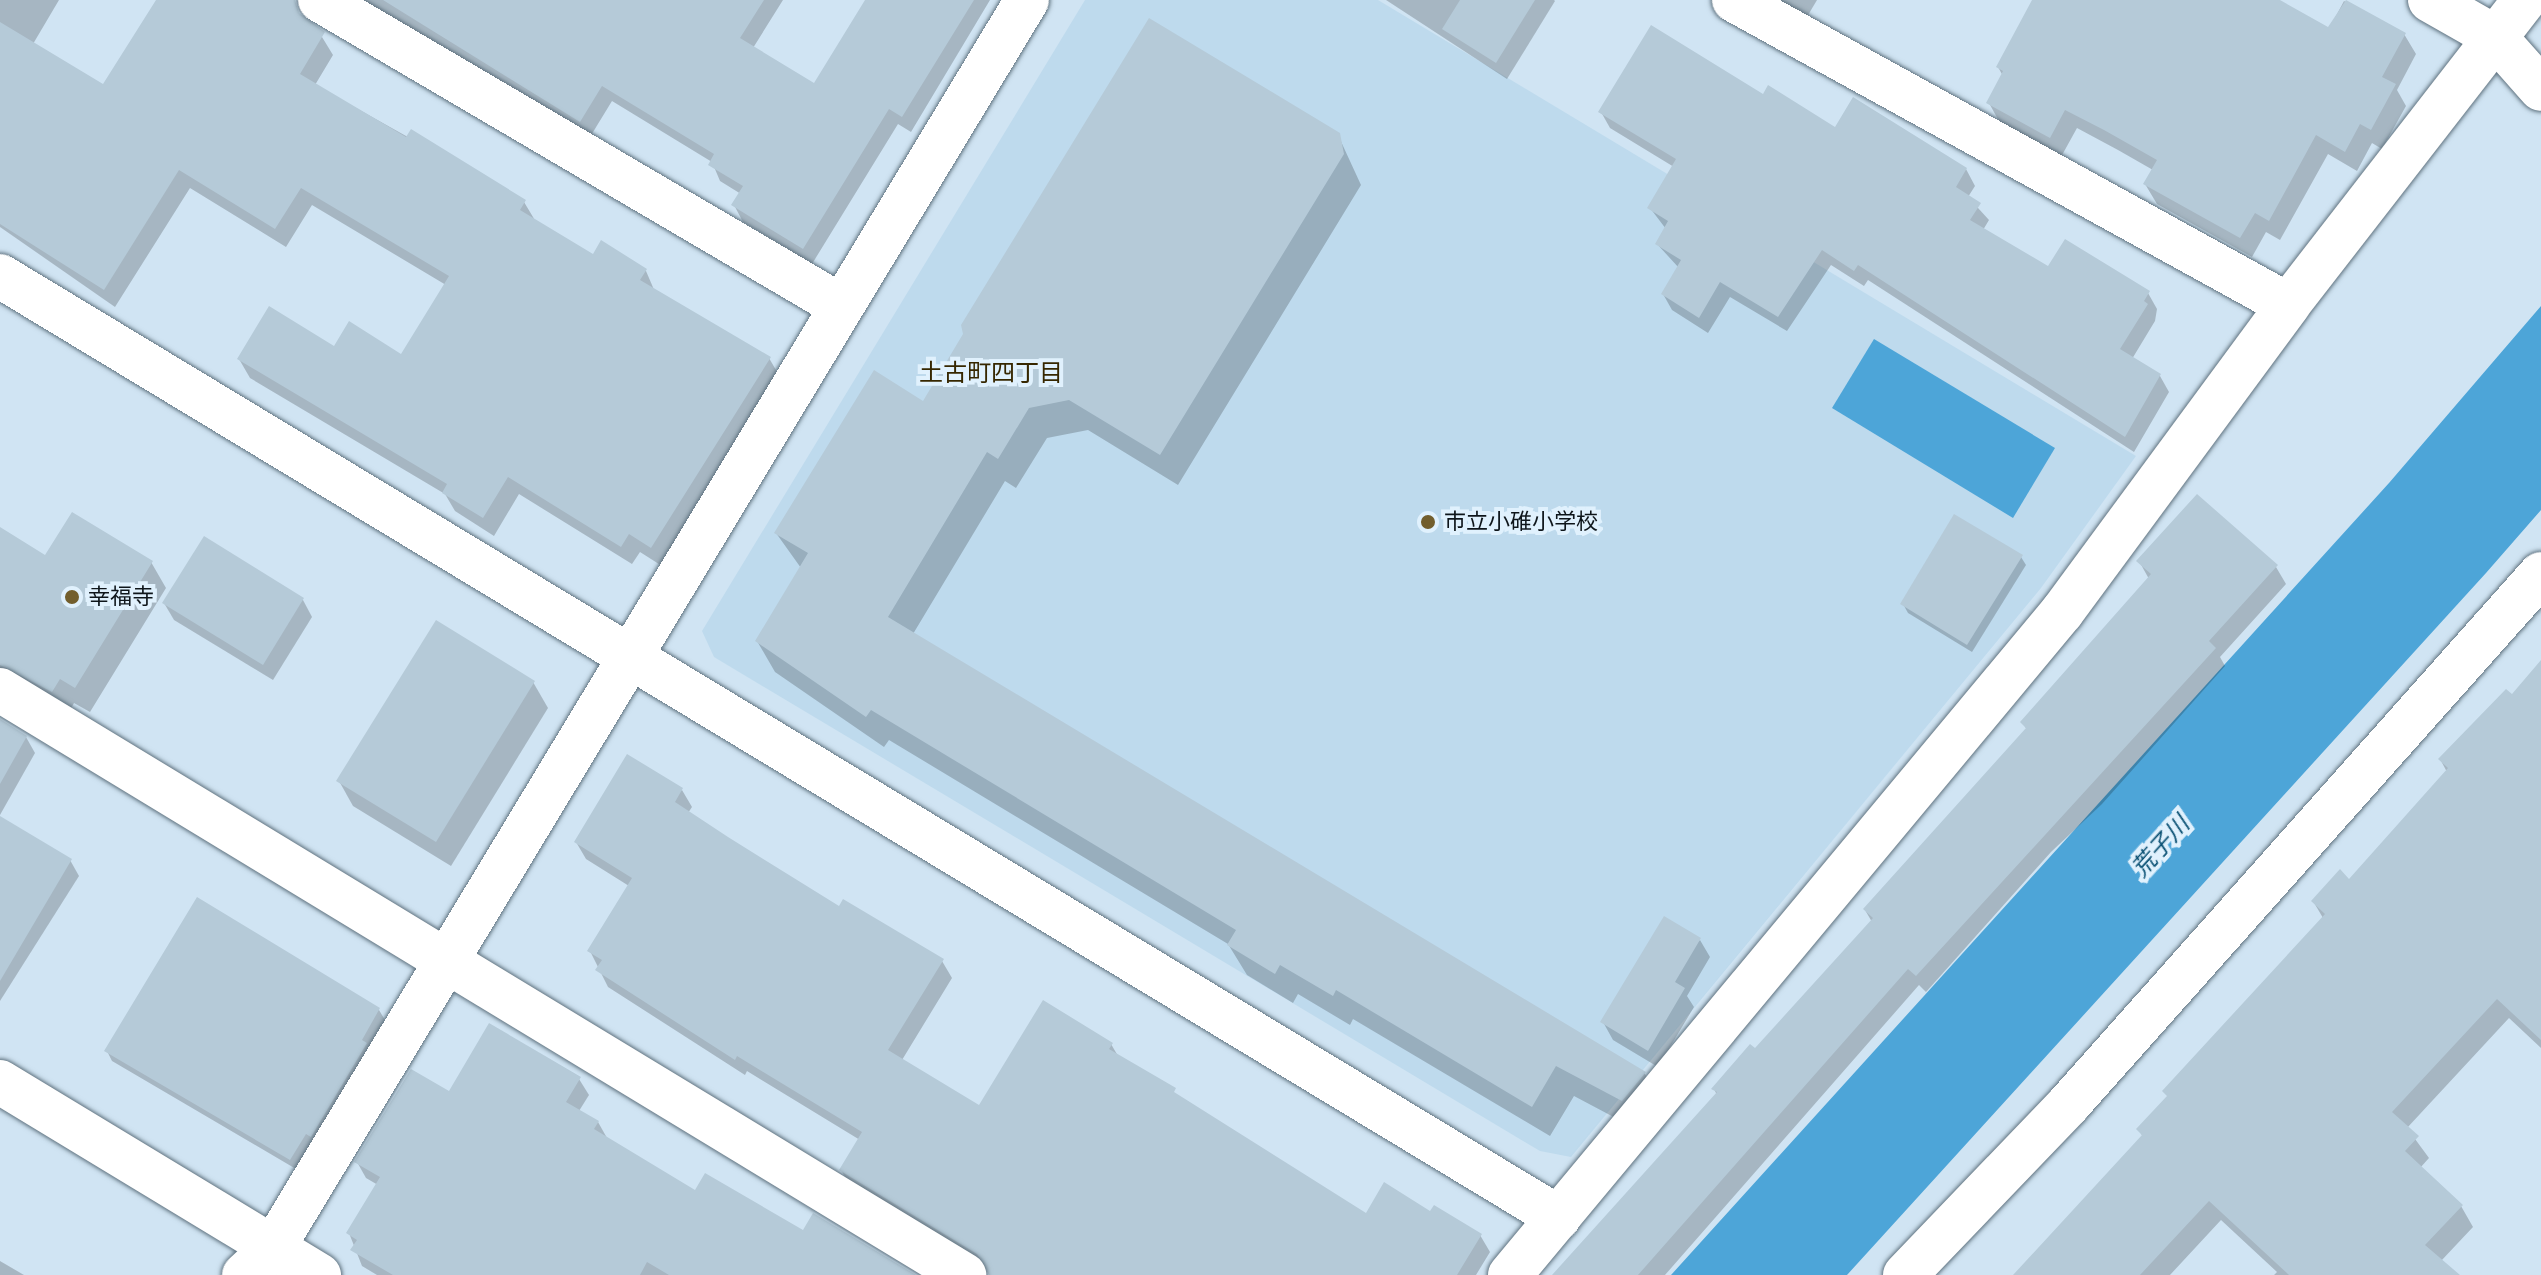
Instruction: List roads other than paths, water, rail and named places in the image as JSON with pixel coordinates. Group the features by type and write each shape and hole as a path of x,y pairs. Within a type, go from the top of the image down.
{"street":[{"path":"320,0 841,306"},
{"path":"258,1262 446,962 1027,0"},
{"path":"1734,0 2288,305"},
{"path":"2430,0 2495,37 2541,89"},
{"path":"1510,1275 2062,612 2288,305 2525,0"},
{"path":"0,276 1559,1218"},
{"path":"1905,1275 2068,1105 2541,574"},
{"path":"0,690 964,1275"},
{"path":"0,1082 258,1262 319,1275"}],"water":[{"name":"荒子川","path":"2541,306 2541,510 2486,573 1847,1275 1671,1275 2389,483"},
{"path":"1874,339 2055,448 2013,518 1832,408"}],"place":[{"name":"市立小碓小学校","path":"1428,522"},
{"name":"幸福寺","path":"72,597"}],"district":[{"name":"土古町四丁目","path":"991,374"}]}
